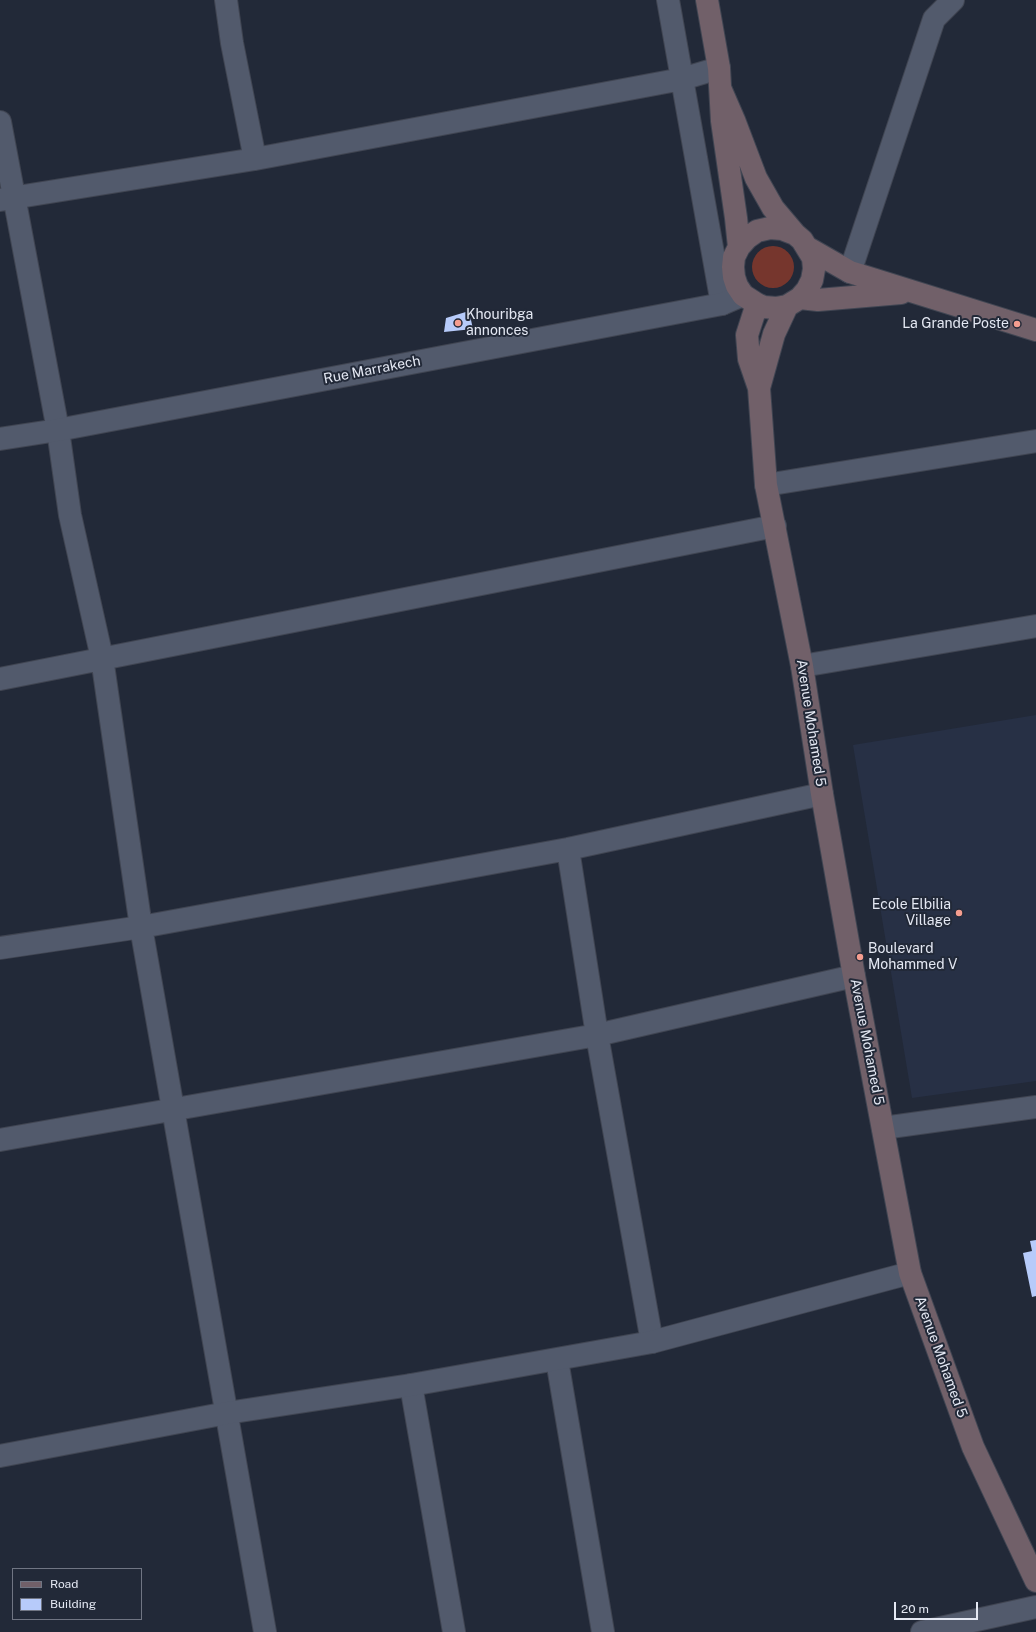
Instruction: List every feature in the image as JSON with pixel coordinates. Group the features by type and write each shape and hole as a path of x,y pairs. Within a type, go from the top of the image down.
{"main road":[{"path":"707,0 719,68 722,121 739,248"},
{"path":"721,90 756,178 773,208 801,241 812,258 814,269 812,280 807,290 794,302"},
{"path":"912,292 794,302 776,308 764,307 750,300 737,286 734,277 734,257 747,238 757,231 770,228 782,229 850,272 1036,330"},
{"name":"Avenue Mohamed 5","path":"750,300 747,335 749,359 759,388 766,485 802,666 822,794 854,976 910,1273 973,1448 1036,1581"},
{"name":"Avenue Mohamed 5","path":"759,388 774,334 794,302"}],"street":[{"path":"226,0 232,43 255,159"},
{"path":"668,0 722,304"},
{"path":"850,272 934,19 953,0"},
{"path":"8,199 255,159 682,79 719,68"},
{"path":"0,122 8,199 58,430 70,515 102,658 141,927 265,1632"},
{"name":"Rue Marrakech","path":"0,439 58,430 722,304 750,300"},
{"path":"766,485 1036,441"},
{"path":"0,679 775,526"},
{"path":"802,666 1036,626"},
{"path":"0,948 141,927 568,849 822,794"},
{"path":"568,849 597,1034 652,1342"},
{"path":"0,1140 597,1034 854,976"},
{"path":"883,1128 1036,1107"},
{"path":"0,1456 227,1413 411,1385 652,1342 910,1273"},
{"path":"557,1360 603,1632"},
{"path":"411,1385 454,1632"},
{"path":"922,1632 1036,1608"}],"shaded area":[{"path":"769,246 777,246 788,252 794,263 794,271 788,282 777,288 769,288 758,282 752,271 752,263 758,252"},
{"name":"Ecole Elbilia Village","path":"1036,715 1036,1081 912,1098 853,745"}],"building":[{"name":"Khouribga annonces","path":"469,311 473,329 444,332 446,318"},
{"path":"1036,1240 1036,1296 1032,1297 1023,1253 1032,1251 1030,1241"}],"place":[{"name":"Khouribga annonces","path":"458,323"},
{"name":"La Grande Poste","path":"1017,324"},
{"name":"Ecole Elbilia Village","path":"959,913"},
{"name":"Boulevard Mohammed V","path":"860,957"}]}
